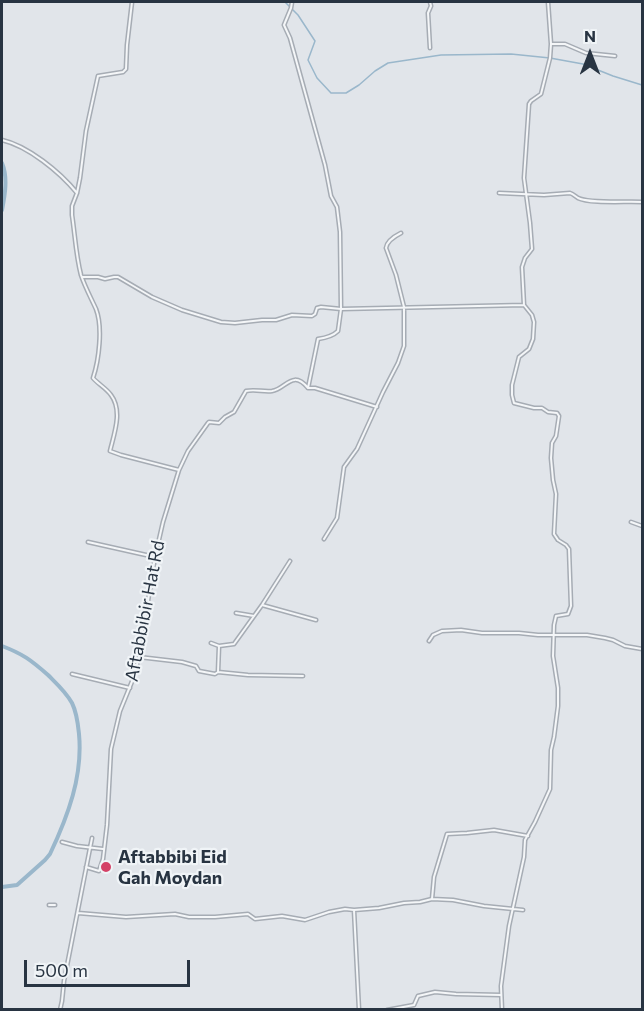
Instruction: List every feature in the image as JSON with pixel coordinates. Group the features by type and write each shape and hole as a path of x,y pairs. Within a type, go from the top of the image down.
{"street":[{"path":"132,2 126,69 123,72 98,76 72,215 82,277 99,318 97,367 94,380 110,394 115,404 117,419 110,451 178,470"},
{"path":"292,2 285,25 325,165 331,196 337,207 340,232 342,309 338,331 326,338 318,339 308,388 315,388 377,407"},
{"path":"430,2 428,13 430,48"},
{"path":"502,1010 501,995 509,926 524,857 525,840 549,789 551,750 558,705 553,656 556,616 568,614 571,606 569,549 554,534 556,494 551,458 552,443 559,416 557,413 548,412 542,408 517,404 513,401 512,385 519,357 530,349 533,339 534,322 532,315 524,305 522,267 532,249 524,178 530,104 541,94 550,58 548,2"},
{"path":"551,44 565,44 585,53 615,56"},
{"path":"2,140 17,145 41,160 67,181 77,193"},
{"path":"499,193 544,195 570,193 579,198 592,200 642,202"},
{"path":"324,539 337,518 344,466 357,448 402,351 405,332 404,307 386,248 387,244 401,232"},
{"path":"82,277 105,279 118,277 152,297 221,322 276,320 290,315 314,315 317,308 321,307 342,309 524,305"},
{"name":"Aftabbibir Hat Rd","path":"86,867 99,871 103,859 111,749 120,711 139,657 140,639 155,557 178,470 208,423 219,423 225,417 232,415 246,391 276,390 290,381 302,382 308,388"},
{"path":"631,522 642,526"},
{"path":"88,542 155,557"},
{"path":"211,643 219,646 234,644 290,561"},
{"path":"262,605 316,620"},
{"path":"236,612 254,616"},
{"path":"429,641 433,635 442,631 461,630 482,633 598,636 625,646 642,649"},
{"path":"218,672 219,646"},
{"path":"139,657 182,662 196,666 200,671 210,674 218,672 303,676"},
{"path":"72,674 130,688"},
{"path":"432,899 434,877 447,834 494,830 528,836"},
{"path":"60,1010 92,838"},
{"path":"62,842 104,849"},
{"path":"78,913 126,917 175,914 189,917 215,917 248,914 255,919 282,916 305,920 345,909 379,908 432,899 523,910"},
{"path":"49,905 55,905"},
{"path":"354,910 359,1010"},
{"path":"387,1010 414,1005 418,996 435,992 501,995"}],"waterway":[{"path":"285,2 298,15 315,41 308,60 317,78 331,93 346,93 388,63 441,55 511,54 550,58 583,64 642,85"},
{"path":"2,163 5,180 2,210"},
{"path":"2,646 32,661 67,695 76,715 80,750 73,795 50,854 17,885 2,887"}],"place":[{"name":"Aftabbibi Eid Gah Moydan","path":"106,867"}]}
